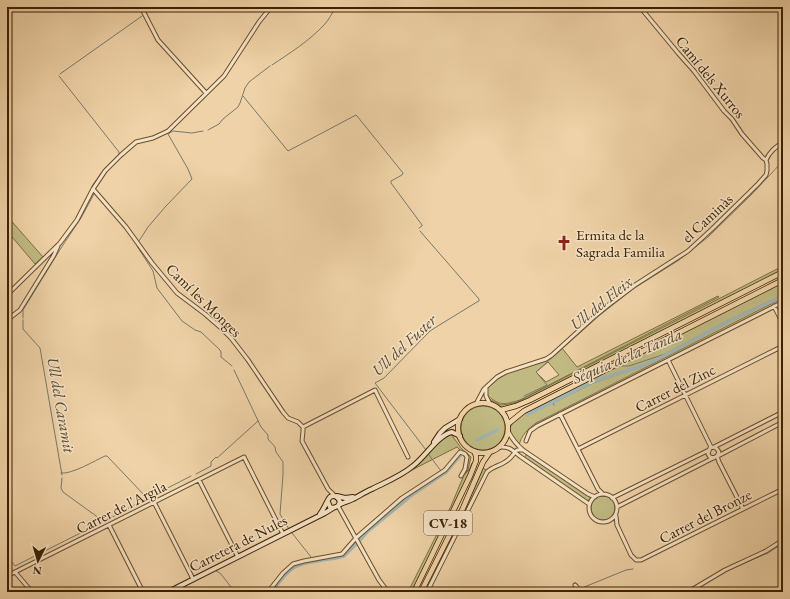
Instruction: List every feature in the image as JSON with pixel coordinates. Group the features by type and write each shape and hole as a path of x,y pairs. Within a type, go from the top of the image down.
{"main road":[{"path":"501,410 530,400 783,272"},
{"path":"508,424 524,411 783,280"},
{"path":"482,403 496,406 501,410 506,417 508,431 505,440 499,447 490,452 482,453 474,451 466,446 460,436 459,427 460,419 466,410 476,404 482,403"},
{"name":"Carretera de Nules","path":"168,592 410,469 420,461 445,428 460,419"},
{"name":"Carretera de Nules","path":"432,446 446,434 452,432 460,436"},
{"name":"CV-18","path":"414,592 470,476 476,461 474,451"},
{"name":"CV-18","path":"421,592 460,514 483,462 490,452"},
{"name":"Carretera de Nules","path":"336,496 345,498 360,495"},
{"path":"332,496 336,496 339,498 340,502 337,507 330,507 328,500 332,496"},
{"name":"Carretera de Nules","path":"318,516 328,500"}],"street":[{"path":"141,7 158,40 206,93"},
{"path":"7,295 60,243 78,220 93,189 105,171 136,142 153,138 168,131 224,76 259,22 271,7"},
{"name":"Camí dels Xurros","path":"640,7 694,71 742,134 766,160"},
{"path":"766,160 768,153 783,142"},
{"name":"el Caminàs","path":"476,404 487,387 497,377 506,372 546,359 601,311 635,285 688,251 766,175 768,171 766,160"},
{"name":"Camí les Monges","path":"93,189 126,227 152,264 177,293 205,314 231,338 248,360 283,412 288,418 298,422 303,427"},
{"path":"7,320 20,310 60,243"},
{"path":"526,441 530,432 537,426 783,302"},
{"path":"774,306 783,324"},
{"name":"Carrer del Zinc","path":"578,449 782,346"},
{"path":"668,360 711,448"},
{"path":"487,387 485,393 490,404"},
{"path":"336,496 328,489 302,441 303,427 375,390 408,457"},
{"path":"612,498 783,412"},
{"path":"560,414 598,489 603,494 616,501 617,525"},
{"path":"617,506 783,422"},
{"path":"508,431 515,443 523,450 588,494 596,496 603,494"},
{"path":"499,447 508,448 589,504"},
{"path":"711,448 708,454 710,457 716,457"},
{"path":"711,448 718,449 719,452 716,457"},
{"path":"427,592 487,472 504,463 512,457 514,452 517,450 523,450"},
{"path":"268,592 283,573 294,564 342,554 356,538 402,498 445,470 460,452 465,454 467,457 465,469 461,476"},
{"name":"Carrer de l'Argila","path":"7,576 244,457 283,534"},
{"path":"512,457 521,457"},
{"path":"716,457 743,509"},
{"path":"199,480 238,556"},
{"path":"328,489 328,500"},
{"path":"598,489 596,496 589,504 590,514 596,521 601,522 610,521 616,516"},
{"name":"Carrer del Bronze","path":"617,525 631,555 636,560 641,560 783,489"},
{"path":"154,502 193,579"},
{"path":"337,507 379,580 388,592"},
{"path":"610,521 617,525"},
{"path":"109,525 143,592"},
{"path":"688,592 725,570 766,551 783,540"},
{"path":"15,572 32,592"},
{"path":"566,592 576,588 575,584"}],"shaded area":[{"path":"7,216 43,257 35,264 7,231"},
{"path":"783,266 783,271 525,401 504,408 494,404 488,397 501,405 517,402"},
{"path":"783,282 783,298 536,423 525,433 519,446 511,436 511,425 525,413"},
{"path":"718,296 719,297 520,400 502,404 487,395 487,388 497,378 506,373 547,360 562,348 577,367","holes":["548,362 559,375 546,382 536,372"]},
{"path":"479,406 487,406 492,407 499,412 504,419 504,437 499,444 492,449 479,450 471,447 464,440 461,432 461,424 464,416 471,409"},
{"path":"451,434 461,448 471,457 468,470 464,474 467,457 457,447 408,472 425,457 439,440"},
{"path":"527,454 591,498 588,502 524,458"},
{"path":"472,463 470,471 426,564 411,592 408,592 451,506 464,475 469,470"},
{"path":"483,468 486,470 488,469 425,592 423,592 462,515"},
{"path":"603,496 612,499 615,508 612,517 603,520 594,517 591,508 594,499"}],"waterway":[{"path":"272,65 318,31 336,7"},
{"name":"Ull del Caramit","path":"60,74 142,16"},
{"name":"Ull del Fuster","path":"208,130 219,124 238,107 245,88 249,82 270,66"},
{"name":"Ull del Caramit","path":"59,76 119,152 119,154 105,168 92,186"},
{"name":"Ull del Fuster","path":"243,96 288,151 356,115 403,173 391,181 391,183 422,225 419,228"},
{"path":"139,241 148,227 192,179 168,134 173,131 192,133 203,131"},
{"name":"Ull del Fleix","path":"524,396 547,385 536,372 600,315 633,289 679,260 708,237 783,161"},
{"name":"Ull del Caramit","path":"23,318 23,310 81,218 94,192"},
{"name":"Ull del Fuster","path":"420,231 479,299 479,301 430,331 384,378 375,383 426,450"},
{"path":"138,244 137,246 153,271 157,288 182,321 195,330 201,332 220,350 221,357 232,366"},
{"name":"Séquia de la Tanda","path":"620,366 629,366 665,354 729,320 783,295"},
{"name":"Séquia de la Tanda","path":"527,415 594,381 642,366 660,358 725,323 781,297"},
{"name":"Ull del Caramit","path":"23,320 23,329 40,348 62,475"},
{"name":"Séquia de la Tanda","path":"554,405 553,403 593,383 643,366"},
{"path":"234,370 261,427 268,435 268,439 275,447 276,452 283,462 280,514 289,529"},
{"path":"196,474 211,466 211,462 216,457 217,458 258,421"},
{"name":"Séquia de la Tanda","path":"477,440 497,430"},
{"name":"Séquia de la Tanda","path":"359,541 367,532 413,494 446,472 462,453"},
{"name":"Ull del Fuster","path":"429,455 441,471"},
{"path":"61,473 77,470 107,456 148,499"},
{"path":"125,510 191,476"},
{"name":"Ull del Caramit","path":"62,478 61,488 63,492 103,521"},
{"name":"Séquia de la Tanda","path":"360,538 386,514 413,492 415,492"},
{"path":"7,556 15,566 122,512"},
{"path":"292,533 311,557"},
{"name":"Séquia de la Tanda","path":"344,554 355,543"},
{"name":"Séquia de la Tanda","path":"272,592 284,576 293,568 309,562 344,556 357,543"},
{"path":"737,566 768,553 783,543"},
{"name":"Séquia de la Tanda","path":"281,578 298,564 341,556"},
{"path":"577,590 626,570 633,569"},
{"path":"721,574 729,570"},
{"path":"216,571 220,573 235,592"},
{"name":"Séquia de la Tanda","path":"271,592 277,583"},
{"path":"691,592 696,589"}],"place":[{"name":"Ermita de la Sagrada Familia","path":"564,243"}]}
